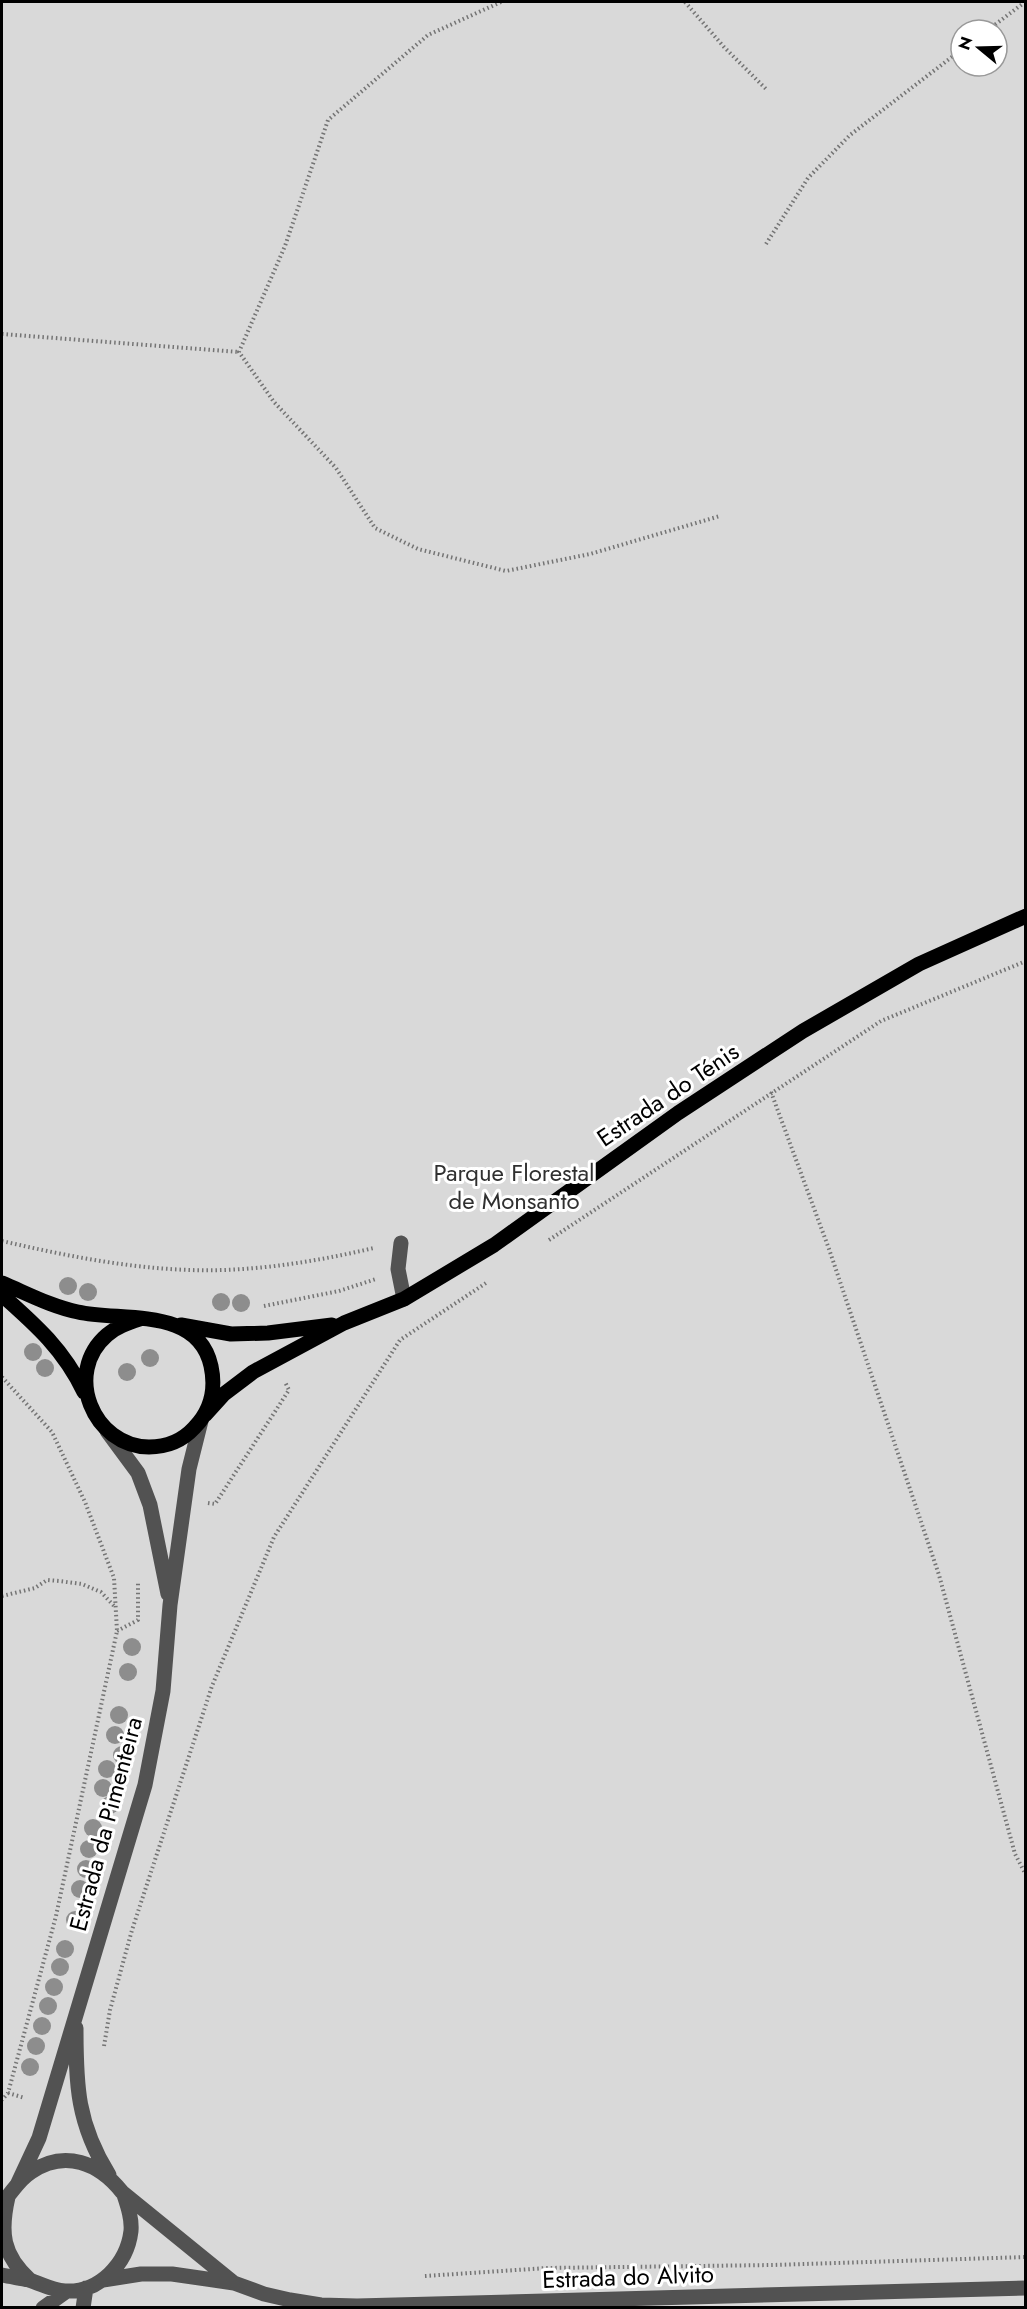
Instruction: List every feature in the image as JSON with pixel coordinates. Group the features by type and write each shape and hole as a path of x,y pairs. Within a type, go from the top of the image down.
{"main road":[{"name":"Estrada do Ténis","path":"203,1418 224,1394 253,1372 344,1323 404,1299 494,1245 678,1113 803,1031 919,964 1026,916"},
{"name":"Estrada da Pimenteira","path":"2,1283 77,1312 157,1319 174,1323 190,1333 202,1346 210,1363 213,1380 212,1398 203,1418 189,1434 174,1443 156,1447 139,1447 122,1441 107,1431 95,1417 75,1374 60,1351 35,1323 2,1295"},
{"name":"Estrada da Pimenteira","path":"88,1400 85,1383 88,1365 95,1348 115,1330 140,1319"},
{"name":"Estrada do Ténis","path":"174,1323 231,1334 268,1333 344,1323"}],"street":[{"path":"401,1243 399,1272 404,1299"},
{"name":"Estrada da Pimenteira","path":"18,2183 39,2138 145,1785 163,1691 170,1605 189,1468 203,1418"},
{"name":"Estrada da Pimenteira","path":"107,1431 138,1473 150,1505 170,1605"},
{"name":"Estrada da Pimenteira","path":"75,2016 76,2082 83,2121 95,2153 110,2177"},
{"name":"Estrada do Alvito","path":"31,2281 17,2268 7,2252 2,2234 5,2200 18,2183 31,2172 46,2164 63,2161 80,2162 110,2177 123,2192 234,2283"},
{"name":"Estrada do Alvito","path":"103,2280 118,2266 127,2249 131,2230 130,2210 123,2192"},
{"name":"Estrada do Alvito","path":"2,2275 31,2281 49,2289 67,2291 86,2288 103,2280 141,2274 172,2274 234,2283 264,2294 290,2300 337,2306 1026,2288"},
{"path":"83,2307 86,2288"},
{"path":"43,2307 67,2291"}],"path":[{"path":"239,352 285,246 328,120 428,35 501,2"},
{"path":"685,2 724,47 766,89"},
{"path":"1004,18 1025,2"},
{"path":"766,244 808,178 850,135 949,59"},
{"path":"2,334 239,352"},
{"path":"239,352 274,402 336,468 375,528 418,549 506,571 590,554 720,516"},
{"path":"548,1241 881,1021 1026,961"},
{"path":"771,1092 829,1249 939,1575 1015,1854 1026,1875"},
{"path":"2,1241 63,1255 118,1264 179,1269 242,1269 332,1258 401,1243"},
{"path":"268,1333 264,1306 339,1291 399,1272"},
{"path":"102,2053 110,2010 132,1930 212,1686 274,1537 400,1340 489,1280"},
{"path":"185,1502 215,1504 289,1390 275,1359"},
{"path":"2,1377 52,1432 85,1502 114,1578 117,1631 56,1916 8,2093 2,2100"},
{"path":"117,1631 138,1620 138,1576"},
{"path":"2,1596 35,1588 47,1580 82,1584 101,1592 116,1607"},
{"path":"420,2276 547,2268 773,2265 1026,2257"}],"green space":[{"name":"Parque Florestal de Monsanto","path":"2,2 1025,2 1025,2307 2,2308"}]}
